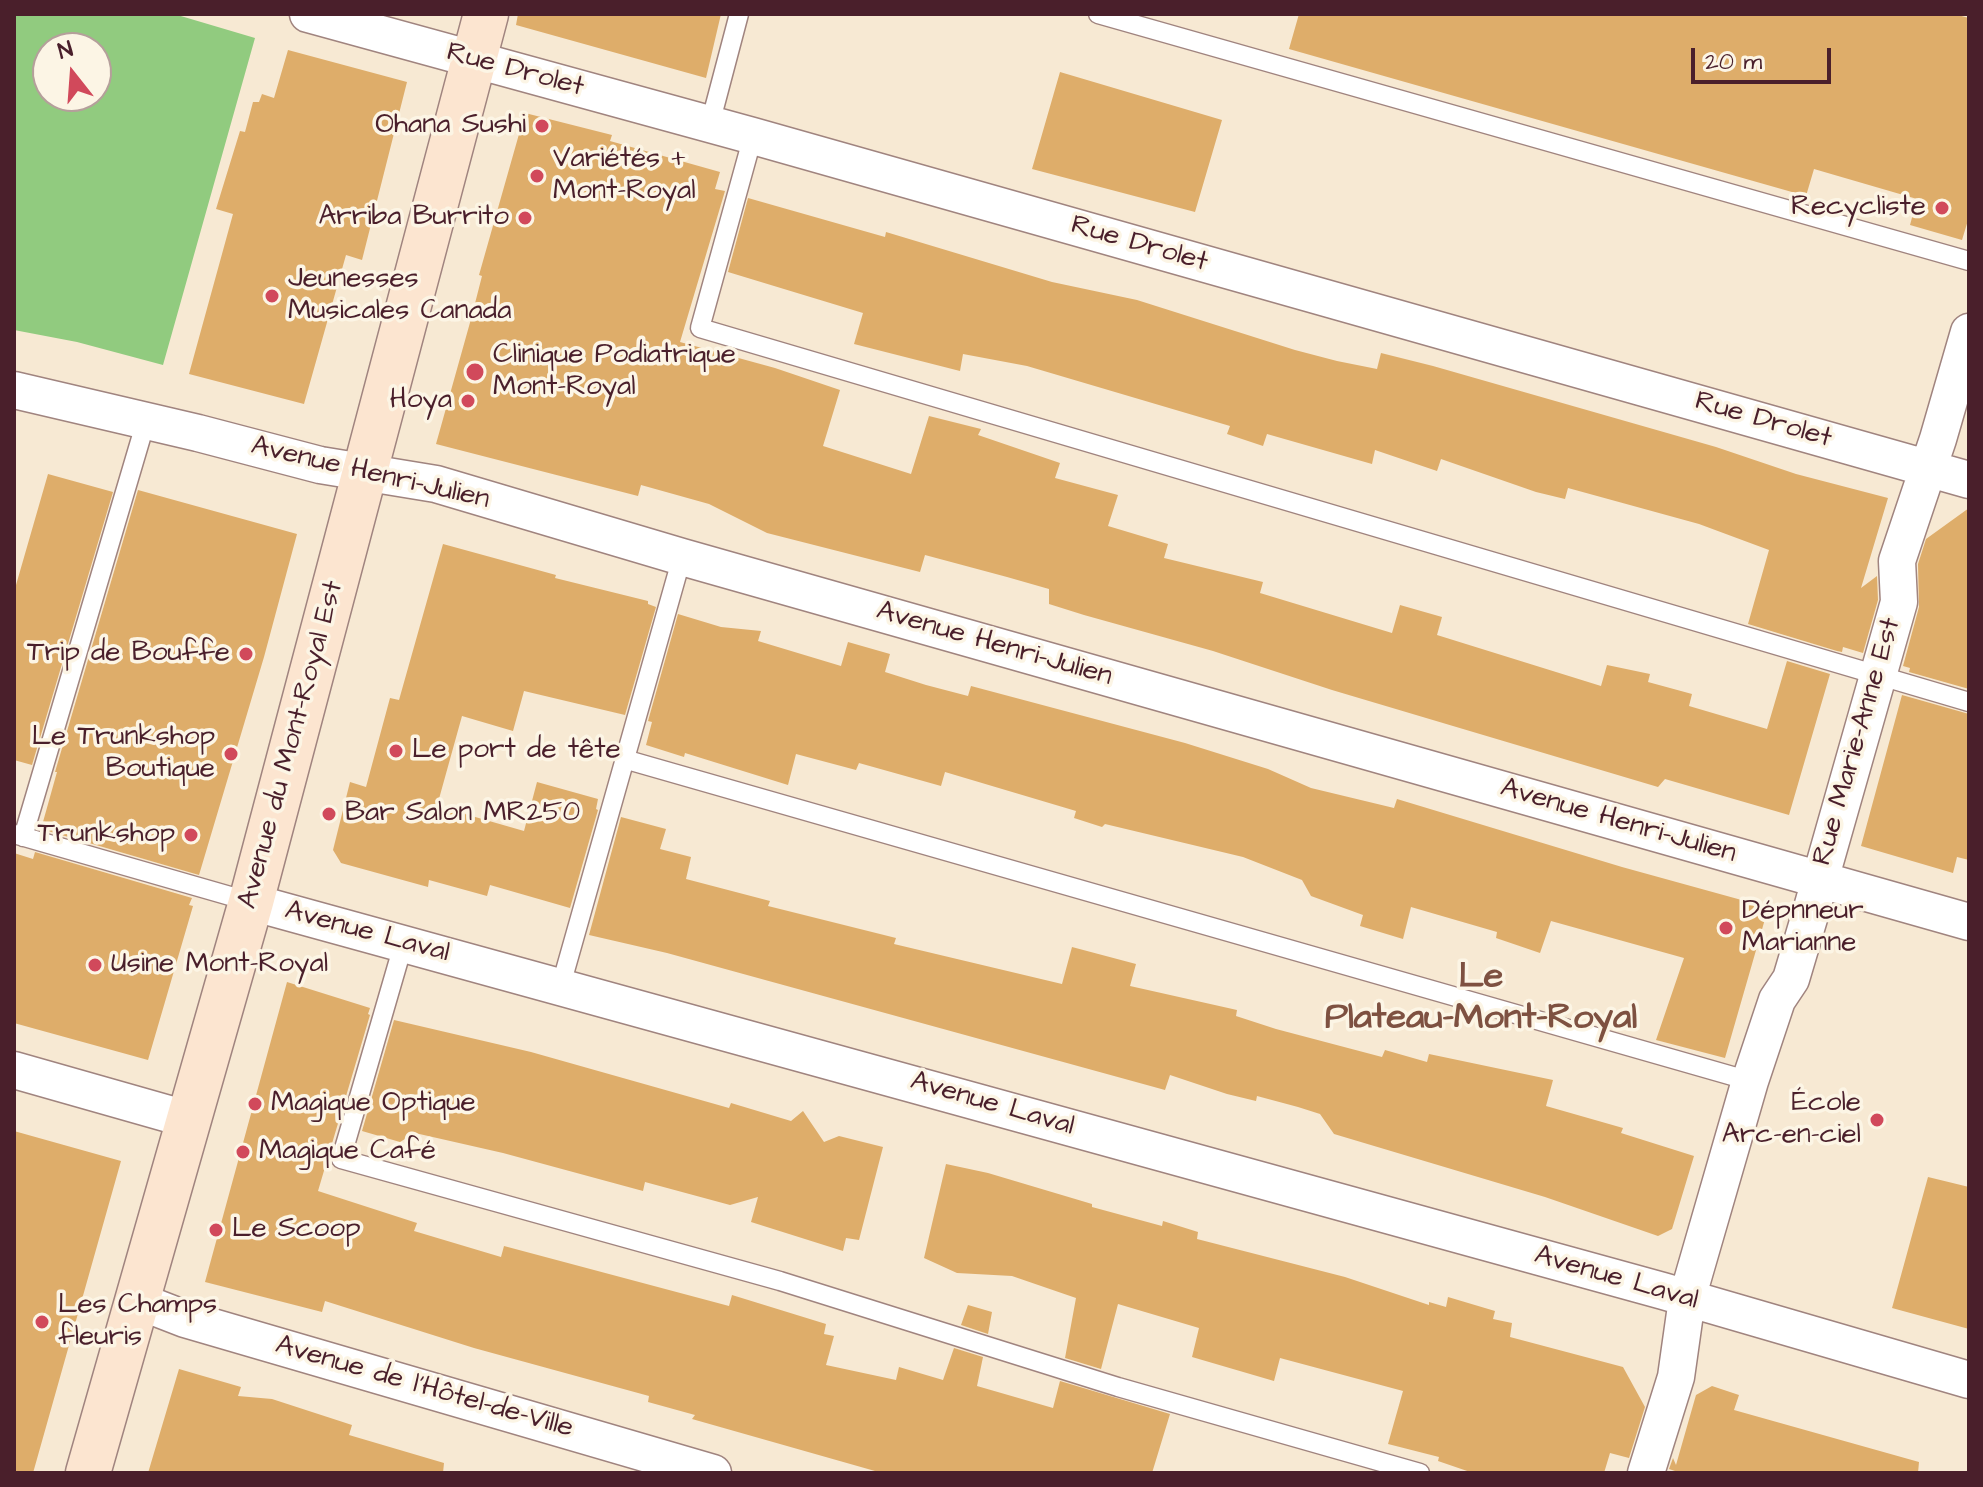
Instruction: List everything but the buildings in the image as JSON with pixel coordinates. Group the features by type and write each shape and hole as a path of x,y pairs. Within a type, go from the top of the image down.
{"main road":[{"name":"Avenue du Mont-Royal Est","path":"88,1473 251,902 486,14"}],"street":[{"name":"Rue Drolet","path":"308,14 753,136 1969,480"},
{"name":"Rue Marie-Anne Est","path":"1646,1473 1676,1377 1687,1299 1750,1081 1777,1000 1791,979 1899,602 1897,561 1938,439 1969,332"},
{"name":"Avenue Henri-Julien","path":"14,390 320,465 436,484 682,557 1969,922"},
{"name":"Avenue Laval","path":"251,902 561,985 1969,1380"},
{"path":"14,1070 190,1120"},
{"name":"Avenue de l'Hôtel-de-Ville","path":"136,1300 185,1319 713,1473"}],"lane":[{"path":"710,124 739,14"},
{"path":"1098,14 1969,261"},
{"path":"753,136 700,328 1969,702"},
{"path":"19,835 146,421"},
{"path":"561,985 682,557"},
{"path":"624,759 1750,1081"},
{"name":"Avenue Laval","path":"19,835 251,902"},
{"path":"404,942 341,1159 780,1281 1118,1387 1420,1473"}],"green space":[{"path":"14,14 174,14 255,38 163,365 77,342 14,330"}],"place":[{"name":"Ohana Sushi","path":"542,126"},
{"name":"Variétés + Mont-Royal","path":"537,176"},
{"name":"Recycliste","path":"1942,208"},
{"name":"Arriba Burrito","path":"525,218"},
{"name":"Jeunesses Musicales Canada","path":"272,296"},
{"name":"Clinique Podiatrique Mont-Royal","path":"475,372"},
{"name":"Hoya","path":"468,401"},
{"name":"Trip de Bouffe","path":"246,654"},
{"name":"Le port de tête","path":"396,751"},
{"name":"Le Trunkshop Boutique","path":"231,754"},
{"name":"Bar Salon MR250","path":"329,814"},
{"name":"Trunkshop","path":"191,835"},
{"name":"Dépnneur Marianne","path":"1726,928"},
{"name":"Usine Mont-Royal","path":"95,965"},
{"name":"Magique Optique","path":"255,1104"},
{"name":"École Arc-en-ciel","path":"1877,1120"},
{"name":"Magique Café","path":"243,1152"},
{"name":"Le Scoop","path":"216,1230"},
{"name":"Les Champs fleuris","path":"42,1322"}],"district":[{"name":"Le Plateau-Mont-Royal","path":"1481,998"}]}
